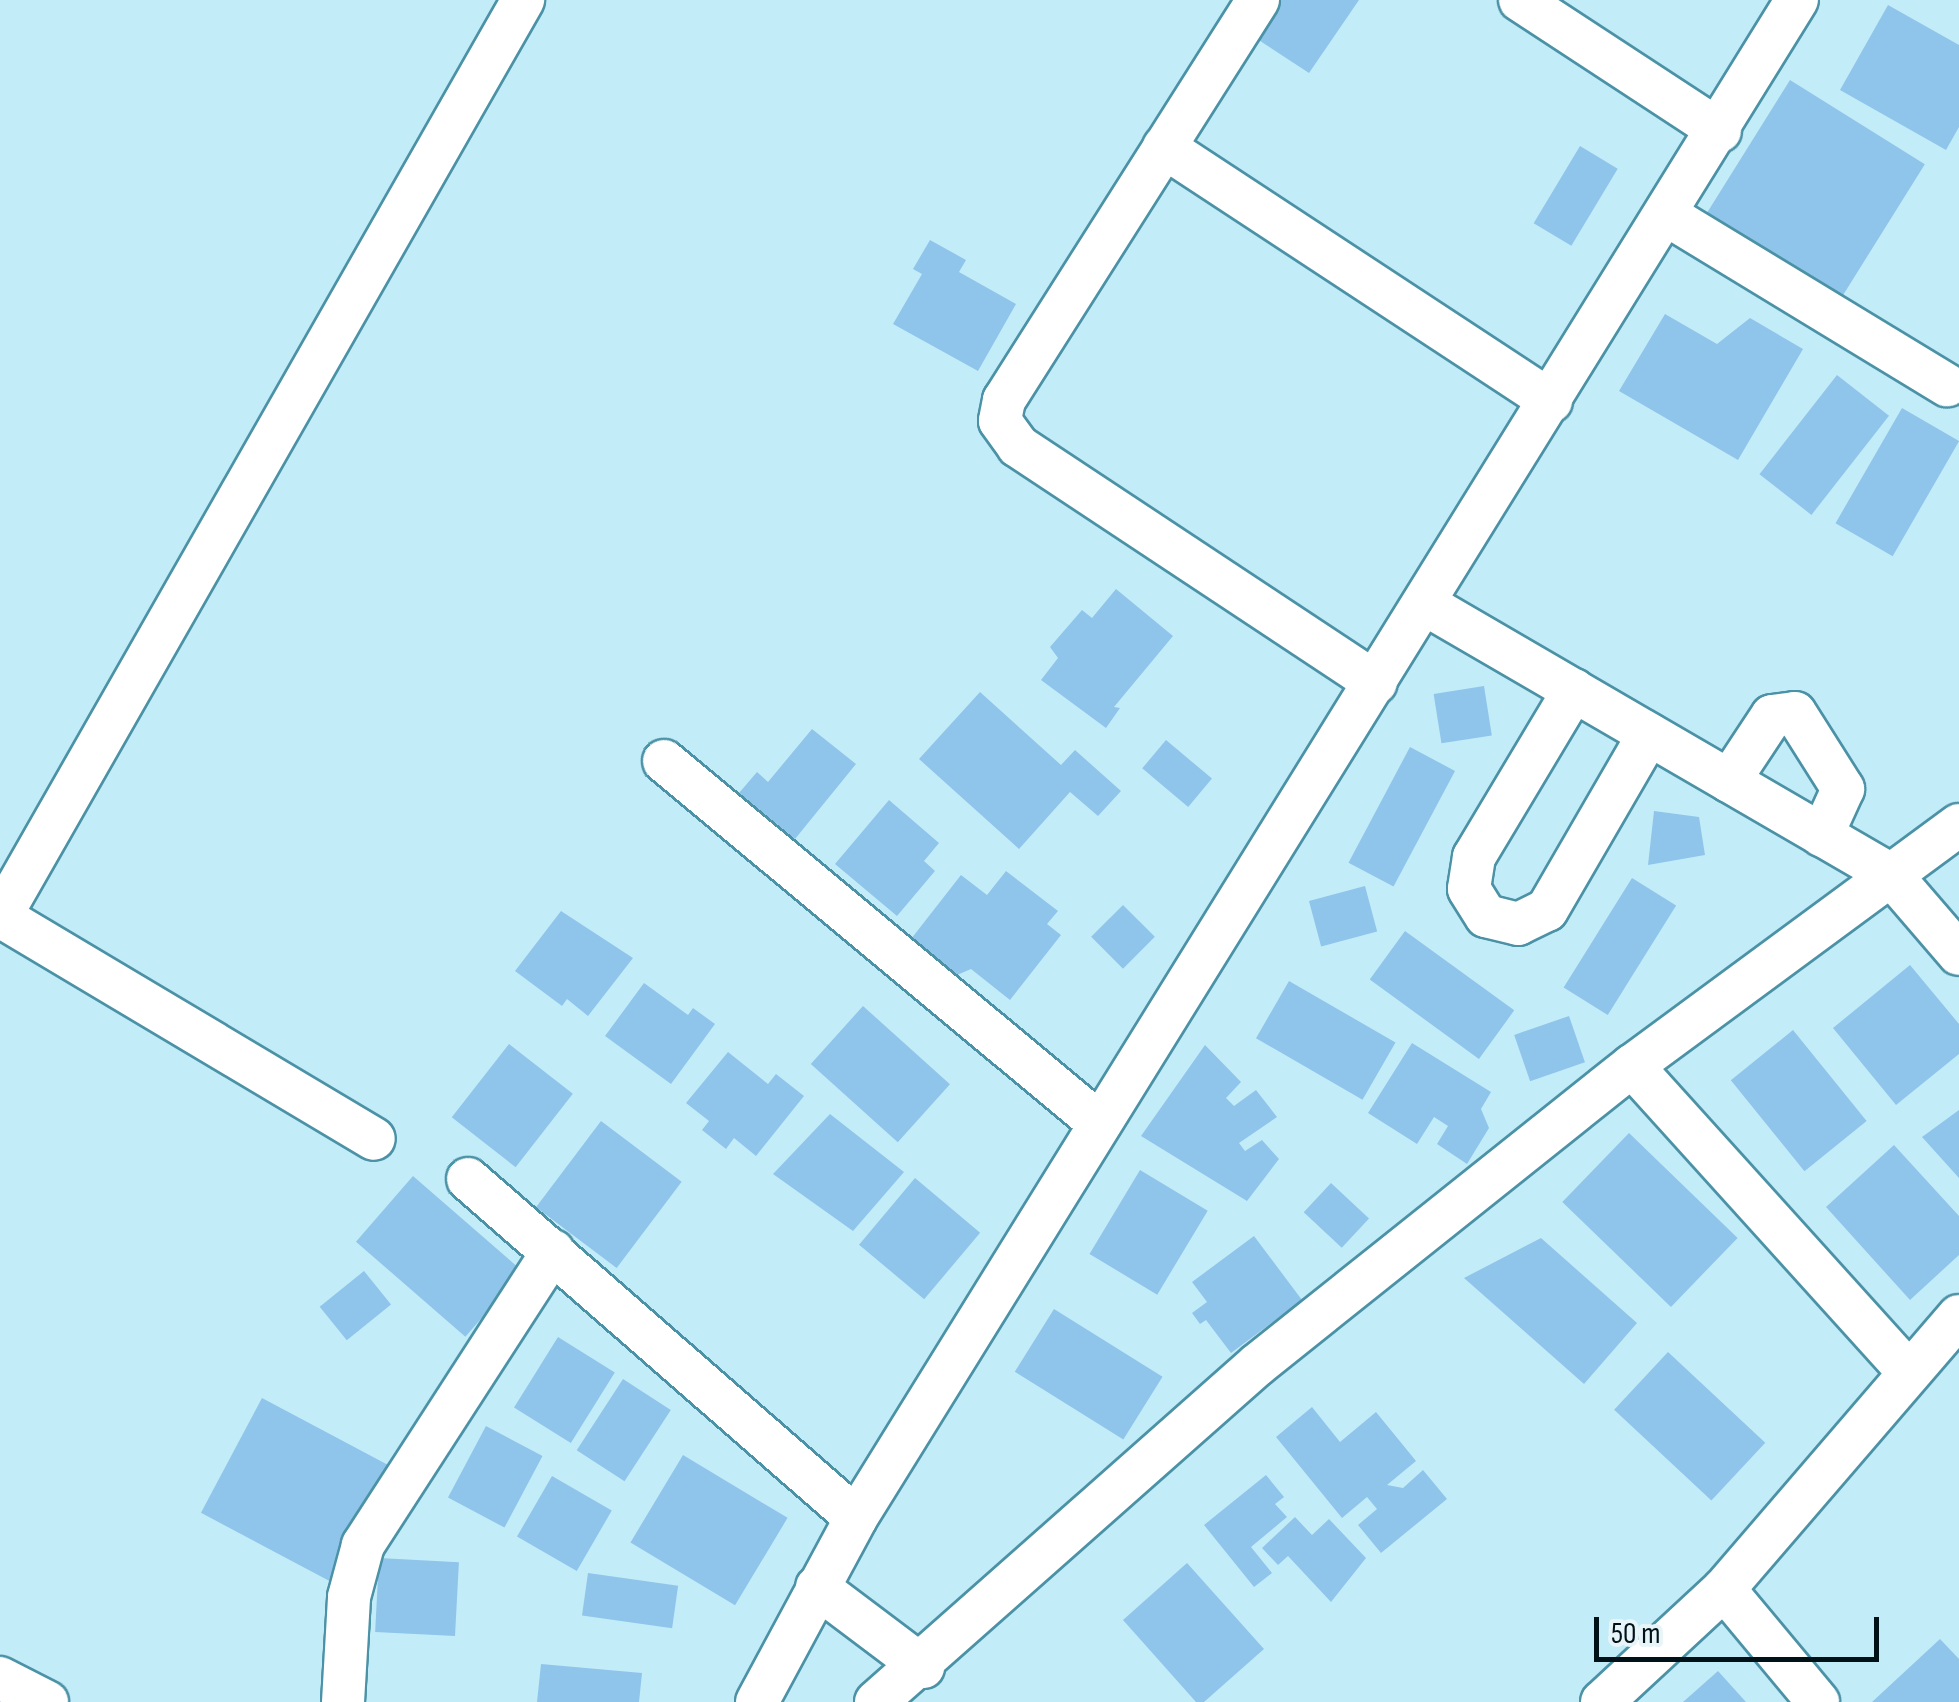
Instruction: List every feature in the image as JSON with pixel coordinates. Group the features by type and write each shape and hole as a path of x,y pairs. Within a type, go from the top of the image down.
{"street":[{"path":"374,1139 0,916 522,0"},
{"path":"1258,0 1004,400 1003,431 1376,683"},
{"path":"1520,0 1720,131"},
{"path":"757,1702 856,1518 1720,131 1796,0"},
{"path":"1164,147 1551,401"},
{"path":"1667,216 1947,385"},
{"path":"1425,604 1891,875 1959,954"},
{"path":"1574,690 1474,857 1469,889 1486,916 1518,924 1547,910 1649,734"},
{"path":"1729,781 1772,716 1795,713 1842,789 1822,835"},
{"path":"664,761 1100,1124"},
{"path":"876,1702 923,1667 1258,1366 1632,1066 1959,825"},
{"path":"1632,1066 1908,1370"},
{"path":"468,1179 856,1518"},
{"path":"342,1702 349,1597 363,1546 553,1251"},
{"path":"1602,1702 1724,1589 1908,1370 1959,1316"},
{"path":"817,1587 923,1667"},
{"path":"1724,1589 1818,1702"},
{"path":"0,1678 47,1702"}],"building":[{"path":"1275,0 1359,0 1309,73 1251,35"},
{"path":"1888,5 1959,45 1959,127 1946,150 1840,90"},
{"path":"1790,80 1925,164 1841,298 1706,214"},
{"path":"1580,146 1618,169 1571,246 1534,223"},
{"path":"930,240 966,260 959,272 1016,304 978,371 893,324 922,274 913,269"},
{"path":"1665,314 1717,344 1750,318 1803,349 1738,460 1619,391"},
{"path":"1837,375 1889,416 1811,515 1759,474"},
{"path":"1902,408 1959,441 1893,556 1836,523"},
{"path":"1116,589 1173,636 1114,707 1120,708 1106,728 1041,680 1058,658 1050,647 1082,610 1092,618"},
{"path":"1484,686 1492,735 1441,743 1434,694"},
{"path":"980,692 1061,765 1075,750 1121,791 1098,816 1070,792 1019,849 919,759"},
{"path":"812,729 856,764 795,839 739,793 757,772 768,782"},
{"path":"1166,740 1212,779 1188,807 1142,768"},
{"path":"1410,747 1455,771 1394,887 1348,863"},
{"path":"889,800 939,843 924,861 935,871 897,916 835,864"},
{"path":"1654,811 1699,817 1705,855 1648,865"},
{"path":"1006,871 1058,911 1047,924 1061,935 1010,1000 971,969 957,975 911,939 961,875 987,895"},
{"path":"1632,878 1676,906 1608,1015 1564,987"},
{"path":"1365,886 1377,931 1321,946 1309,901"},
{"path":"1123,905 1155,937 1123,969 1091,937"},
{"path":"561,911 633,958 588,1016 567,999 562,1006 515,971"},
{"path":"1405,931 1514,1010 1479,1059 1370,980"},
{"path":"1910,965 1959,1024 1959,1054 1896,1105 1833,1028"},
{"path":"1289,981 1396,1042 1363,1100 1256,1038"},
{"path":"644,983 688,1015 693,1008 715,1024 671,1084 605,1036"},
{"path":"863,1006 950,1084 898,1142 811,1064"},
{"path":"1569,1016 1585,1062 1530,1081 1514,1035"},
{"path":"1793,1030 1867,1121 1804,1171 1731,1080"},
{"path":"1412,1043 1491,1092 1481,1109 1489,1128 1467,1164 1437,1144 1448,1126 1434,1117 1417,1144 1368,1113"},
{"path":"509,1044 573,1094 516,1167 452,1117"},
{"path":"1205,1045 1241,1082 1226,1098 1234,1106 1256,1090 1277,1117 1239,1143 1245,1151 1262,1140 1279,1159 1247,1201 1141,1136"},
{"path":"728,1052 768,1084 776,1074 804,1096 756,1156 734,1138 726,1149 702,1130 709,1121 686,1103"},
{"path":"1959,1110 1959,1178 1922,1137"},
{"path":"830,1114 904,1172 853,1231 773,1174"},
{"path":"601,1121 682,1182 617,1268 536,1207"},
{"path":"1629,1133 1738,1238 1671,1307 1562,1202"},
{"path":"1894,1145 1959,1216 1959,1255 1910,1300 1826,1207"},
{"path":"1140,1170 1208,1211 1157,1295 1090,1254"},
{"path":"413,1176 522,1271 465,1337 356,1242"},
{"path":"915,1178 980,1233 924,1299 859,1245"},
{"path":"1331,1183 1369,1218 1342,1248 1304,1212"},
{"path":"1254,1236 1302,1300 1231,1353 1206,1320 1200,1324 1192,1313 1207,1302 1192,1282"},
{"path":"1541,1238 1637,1323 1584,1384 1464,1278"},
{"path":"364,1271 391,1304 347,1340 320,1307"},
{"path":"1054,1309 1163,1377 1123,1440 1015,1372"},
{"path":"558,1337 615,1373 571,1443 514,1407"},
{"path":"1668,1352 1765,1443 1711,1500 1614,1410"},
{"path":"623,1379 671,1410 625,1481 577,1450"},
{"path":"262,1398 390,1466 329,1581 201,1513"},
{"path":"1312,1407 1340,1442 1376,1412 1416,1461 1387,1485 1403,1488 1423,1470 1447,1499 1381,1553 1358,1525 1377,1509 1367,1497 1342,1518 1276,1437"},
{"path":"486,1426 543,1456 504,1528 448,1498"},
{"path":"683,1455 788,1518 735,1605 630,1542"},
{"path":"1266,1475 1284,1497 1275,1504 1287,1517 1251,1547 1272,1573 1254,1587 1204,1525"},
{"path":"552,1476 612,1510 577,1571 517,1537"},
{"path":"1295,1517 1312,1535 1329,1519 1366,1558 1331,1602 1288,1556 1278,1565 1262,1548"},
{"path":"379,1558 459,1562 455,1636 375,1632"},
{"path":"1187,1563 1264,1649 1204,1702 1196,1702 1123,1620"},
{"path":"588,1573 678,1586 672,1628 582,1616"},
{"path":"1940,1639 1959,1659 1959,1702 1872,1702"},
{"path":"541,1664 642,1673 639,1702 537,1702"},
{"path":"1718,1671 1746,1702 1683,1702"}]}
